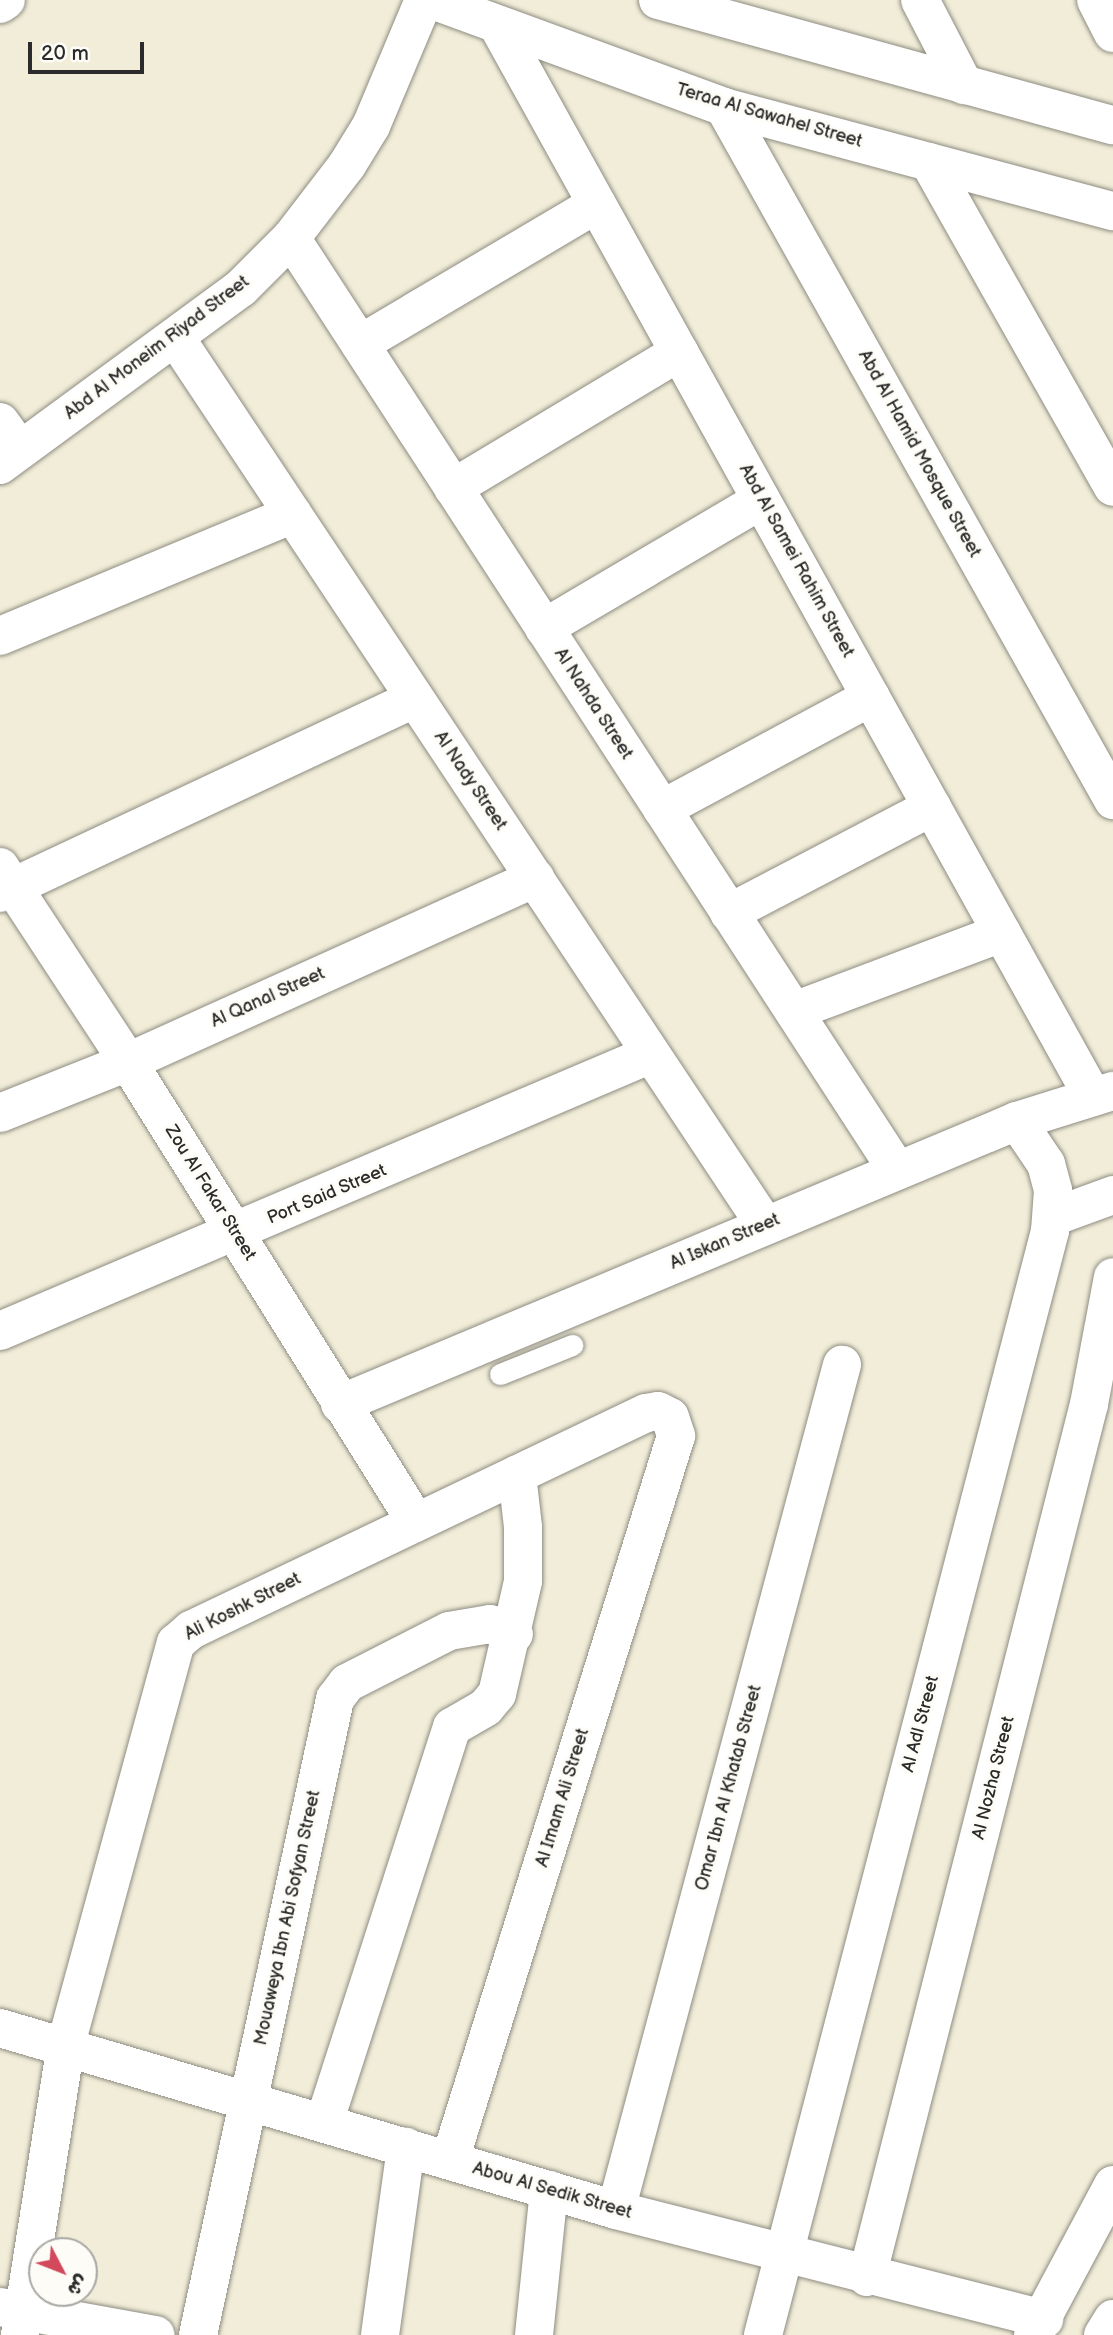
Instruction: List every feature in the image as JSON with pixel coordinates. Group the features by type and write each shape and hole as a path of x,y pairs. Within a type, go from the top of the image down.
{"street":[{"path":"0,4 6,0"},
{"name":"Abd Al Moneim Riyad Street","path":"7,445 175,337 241,288 291,238 321,203 371,125 424,0"},
{"name":"Teraa Al Sawahel Street","path":"432,0 724,107 1113,211"},
{"path":"658,0 1113,125"},
{"path":"920,0 964,85"},
{"path":"1096,0 1113,33"},
{"name":"Abd Al Samei Rahim Street","path":"498,26 1002,933 1103,1094"},
{"name":"Abd Al Hamid Mosque Street","path":"724,107 1113,800"},
{"path":"929,162 1113,487"},
{"path":"359,344 597,204"},
{"name":"Al Nahda Street","path":"291,238 897,1170"},
{"name":"Al Nady Street","path":"175,337 765,1225"},
{"path":"453,488 679,352"},
{"path":"544,628 761,500"},
{"path":"0,636 293,513"},
{"path":"662,809 872,698"},
{"path":"4,882 415,699"},
{"path":"729,913 932,807"},
{"name":"Al Qanal Street","path":"0,1113 128,1062 535,878"},
{"name":"Zou Al Fakar Street","path":"4,882 128,1062 416,1522"},
{"path":"794,1012 1002,933"},
{"name":"Port Said Street","path":"0,1331 235,1234 651,1054"},
{"name":"Al Iskan Street","path":"340,1404 560,1337 765,1225 1017,1121 1103,1094"},
{"name":"Al Adl Street","path":"763,2335 1053,1217 1046,1164 1017,1121"},
{"path":"1053,1217 1113,1195"},
{"name":"Al Nozha Street","path":"867,2277 1092,1391 1113,1277"},
{"name":"Omar Ibn Al Khatab Street","path":"616,2210 842,1365"},
{"name":"Ali Koshk Street","path":"15,2318 66,2044 176,1643 191,1630 646,1413 665,1413 673,1422 676,1436"},
{"name":"Al Imam Ali Street","path":"450,2160 676,1436"},
{"path":"324,2123 452,1727 486,1707 497,1694 514,1634 523,1581 523,1527 517,1474"},
{"name":"Mouaweya Ibn Abi Sofyan Street","path":"198,2335 338,1693 347,1683 449,1630 490,1624 514,1634"},
{"name":"Abou Al Sedik Street","path":"0,2028 66,2044 616,2210 867,2277 1038,2327"},
{"path":"380,2335 405,2147"},
{"path":"1038,2327 1113,2185"},
{"path":"534,2335 549,2190"},
{"path":"15,2318 156,2335"},
{"path":"1103,2335 1113,2319"}],"lane":[{"path":"500,1374 560,1337"}]}
